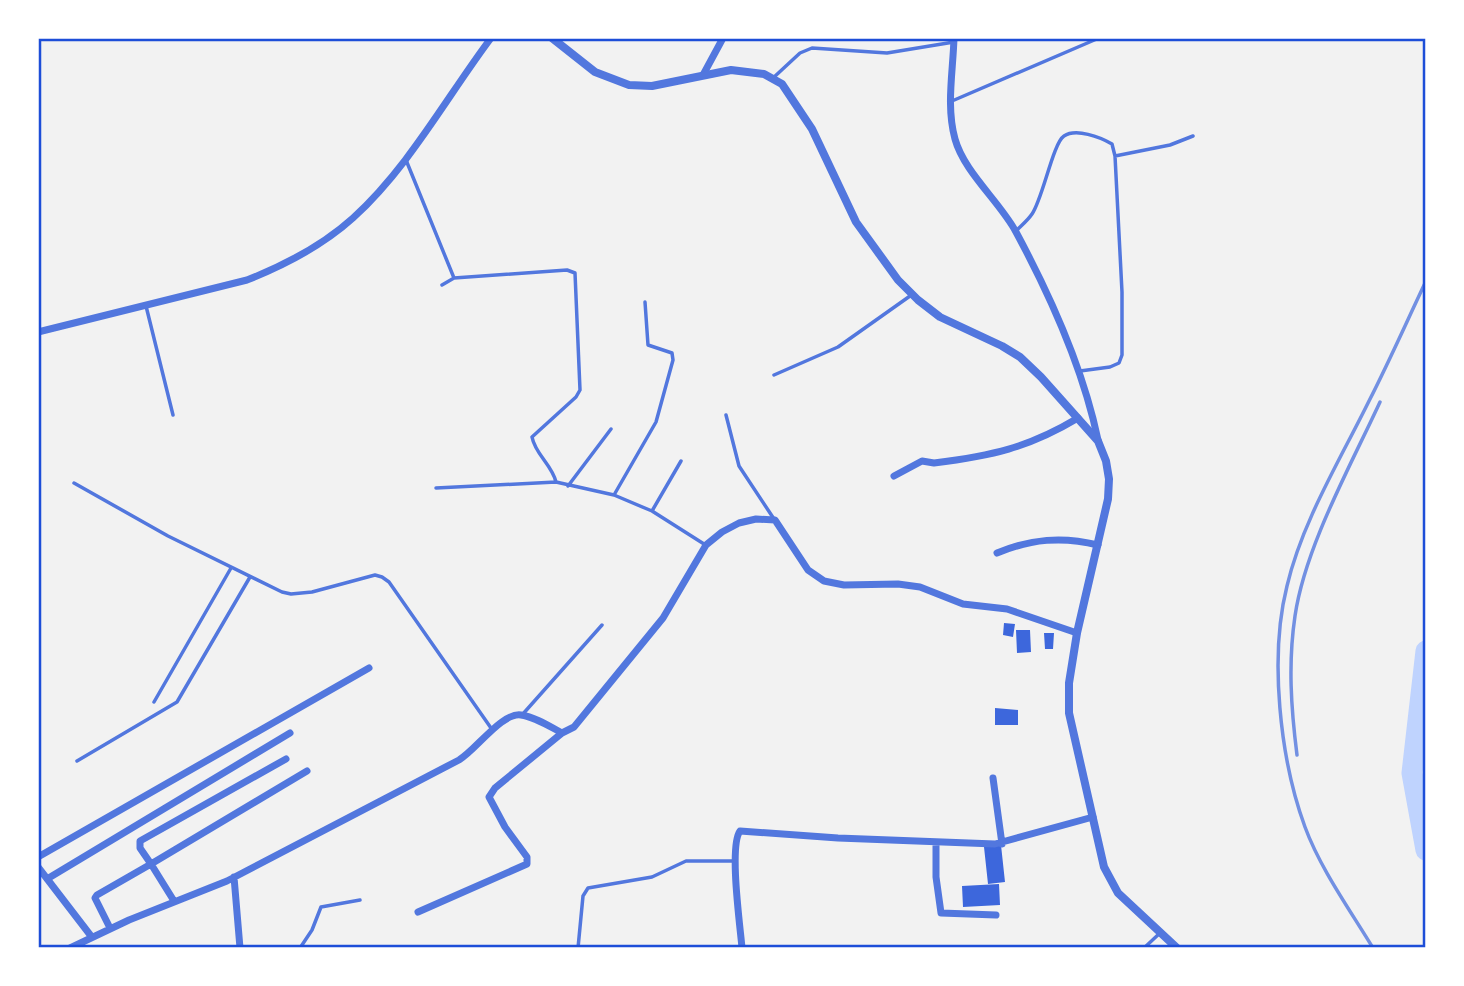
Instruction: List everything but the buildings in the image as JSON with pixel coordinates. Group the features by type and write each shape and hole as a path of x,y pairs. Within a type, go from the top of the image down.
{"street":[{"path":"38,332 247,280 304,253 351,220 370,202 406,159 491,38"},
{"path":"552,38 595,72 629,85 652,86 741,70 754,71 773,78 787,90 812,129 856,222 898,280 940,317 1020,357 1098,440"},
{"path":"703,75 723,38"},
{"path":"954,40 950,101 956,141 966,161 1016,231 1058,318 1092,409 1110,478 1108,499 1077,633 1069,683 1069,713 1104,867 1118,893 1177,947"},
{"path":"894,476 922,461 934,463 1010,450 1041,439 1078,418"},
{"path":"418,912 527,863 527,858 505,827 489,797 495,788 562,733 575,727 663,618 706,545 722,531 739,523 756,519 775,520 808,570 824,581 844,585 898,584 920,587 963,604 1007,609 1077,633"},
{"path":"997,553 1024,543 1051,539 1079,540 1098,545"},
{"path":"38,857 369,668"},
{"path":"70,947 234,877 459,760 474,750 492,730 509,717 522,715 562,733"},
{"path":"47,879 290,733"},
{"path":"174,901 140,848 140,841 286,759"},
{"path":"110,928 95,902 97,895 307,771"},
{"path":"993,778 1002,844"},
{"path":"742,947 735,861 737,835 745,830 838,838 1002,844 1093,817"},
{"path":"936,842 936,877 941,913 996,915"},
{"path":"38,867 92,936"},
{"path":"234,877 240,947"}],"lane":[{"path":"950,101 1099,38"},
{"path":"773,78 808,49 887,53 954,40"},
{"path":"1016,231 1032,214 1063,136 1071,133 1093,136 1112,144 1115,156 1122,292 1122,355 1119,363 1110,367 1078,372"},
{"path":"1115,156 1170,145 1193,136"},
{"path":"406,159 454,278"},
{"path":"442,285 454,278 567,270 575,273 580,390 576,397 532,437 556,482"},
{"path":"774,375 838,347 912,294"},
{"path":"614,495 656,422 673,360 671,352 648,345 645,302"},
{"path":"146,303 173,415"},
{"path":"726,415 739,466 775,520"},
{"path":"568,486 611,429"},
{"path":"652,511 681,461"},
{"path":"436,488 556,482 614,495 652,511 706,545"},
{"path":"74,484 168,536 282,592 302,594 374,575 382,577 492,730"},
{"path":"154,702 231,568"},
{"path":"77,761 177,702 250,577"},
{"path":"522,715 602,625"},
{"path":"578,947 583,896 588,888 652,877 686,861 735,861"},
{"path":"38,884 47,879"},
{"path":"300,947 312,930 321,907 360,900"},
{"path":"1144,947 1160,933"}],"waterway":[{"path":"1426,651 1412,773 1426,850"}],"railway":[{"path":"1373,948 1319,858 1296,800 1280,708 1279,644 1287,586 1302,538 1426,281"},
{"path":"1297,755 1291,668 1300,590 1330,507 1380,402"}]}
